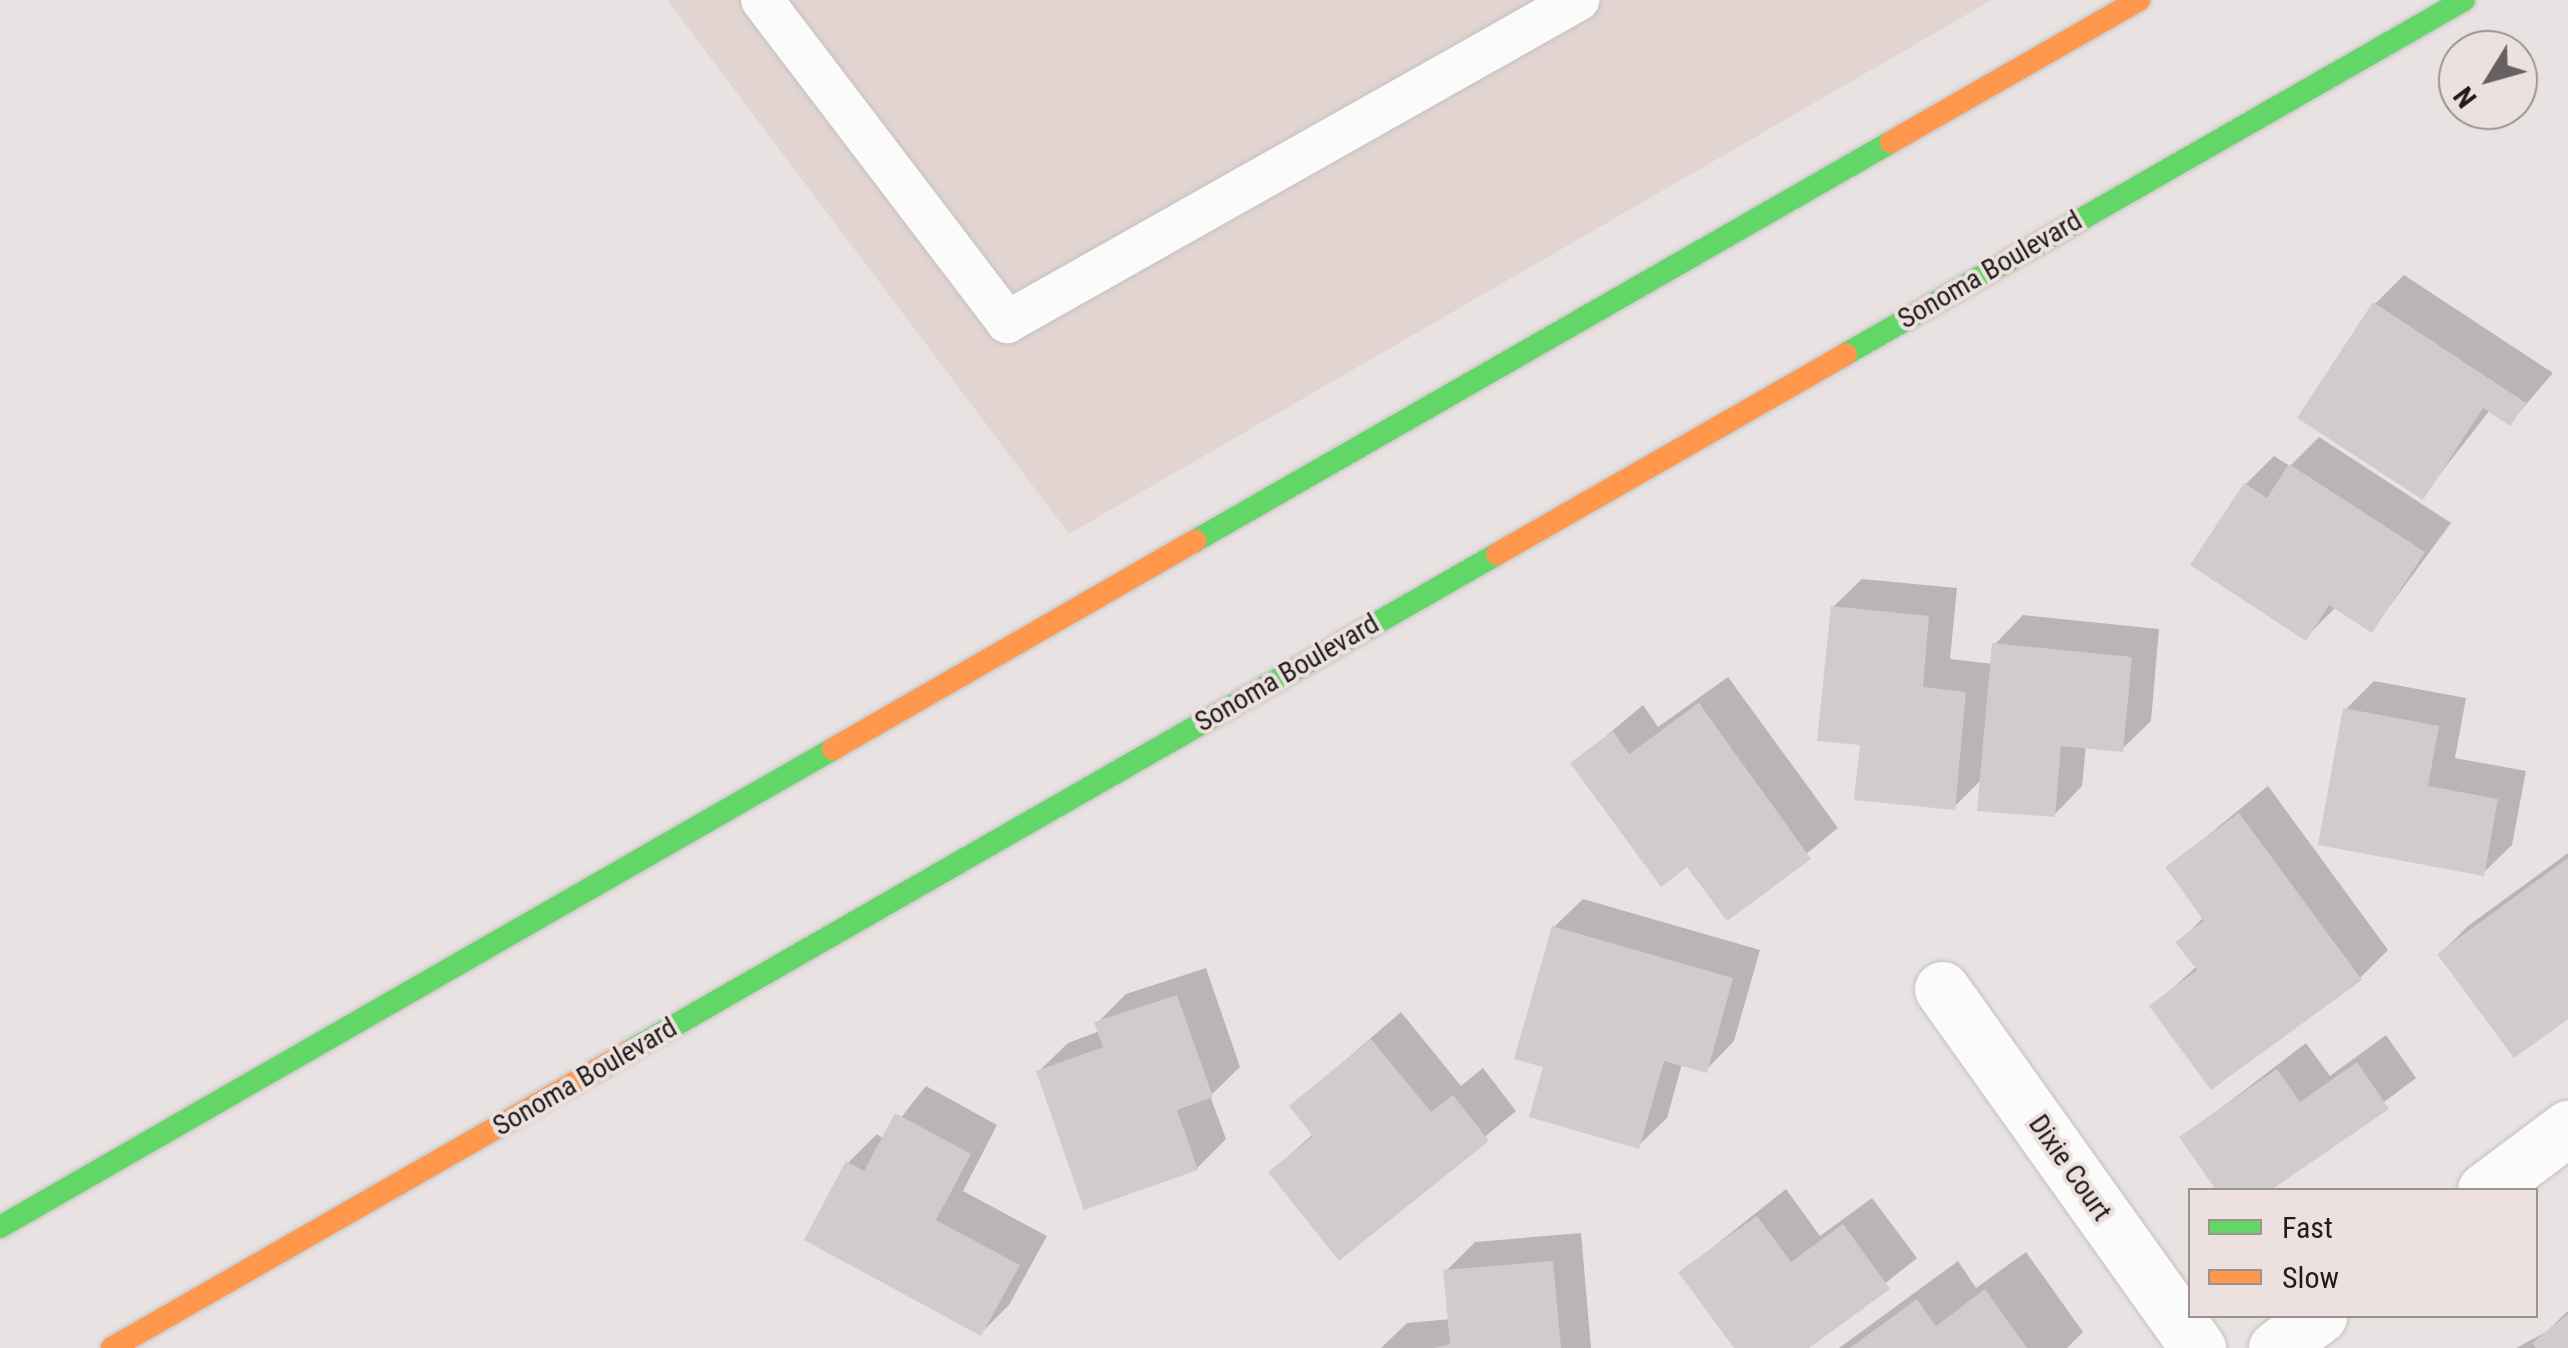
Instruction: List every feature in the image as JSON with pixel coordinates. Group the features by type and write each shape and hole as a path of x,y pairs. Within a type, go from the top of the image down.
{"highway":[{"path":"0,1227 2139,0"},
{"name":"Sonoma Boulevard","path":"112,1348 2464,0"}],"street":[{"name":"Dixie Court","path":"1942,989 2198,1348"},
{"path":"2488,1188 2568,1128"},
{"path":"2276,1348 2316,1318"}],"lane":[{"path":"762,0 1007,322 1578,0"}],"shaded area":[{"path":"667,0 1992,0 1069,534"}],"building":[{"path":"2373,302 2526,403 2510,426 2483,408 2423,500 2297,418"},
{"path":"2289,464 2425,552 2372,633 2329,605 2306,641 2190,565 2244,483 2267,498"},
{"path":"1831,606 1929,616 1923,687 1966,692 1955,810 1854,800 1860,745 1817,741"},
{"path":"1992,643 2132,657 2123,752 2061,746 2055,817 1977,811"},
{"path":"1699,703 1811,859 1727,921 1687,867 1661,887 1570,763 1613,731 1629,754"},
{"path":"2343,708 2439,726 2428,786 2498,799 2484,876 2318,845"},
{"path":"2239,813 2362,980 2211,1090 2149,1006 2197,970 2175,942 2204,921 2165,867"},
{"path":"2568,858 2568,1019 2514,1058 2437,954"},
{"path":"1552,926 1733,978 1707,1073 1664,1061 1639,1149 1529,1117 1543,1067 1514,1059"},
{"path":"1177,995 1213,1097 1177,1110 1198,1170 1084,1210 1036,1071 1103,1047 1094,1022"},
{"path":"1371,1039 1431,1112 1453,1095 1489,1141 1339,1261 1268,1172 1313,1136 1289,1106"},
{"path":"2357,1062 2389,1109 2274,1188 2215,1188 2179,1137 2277,1069 2300,1102"},
{"path":"895,1113 971,1154 936,1220 1020,1265 981,1336 804,1240 846,1161 864,1171"},
{"path":"1757,1216 1791,1262 1843,1224 1890,1289 1809,1348 1734,1348 1678,1272"},
{"path":"1553,1261 1561,1348 1434,1348 1450,1344 1443,1270"},
{"path":"1985,1289 2027,1348 1850,1348 1917,1299 1936,1326"},
{"path":"2568,1314 2568,1348 2536,1348 2532,1343"}],"traffic: fast":[{"path":"1846,354 2464,0"},
{"path":"1195,541 1891,142"},
{"path":"630,1051 1497,554"},
{"path":"0,1227 833,749"}],"traffic: slow":[{"path":"1891,142 2139,0"},
{"path":"1497,554 1846,354"},
{"path":"833,749 1195,541"},
{"path":"112,1348 630,1051"}]}
